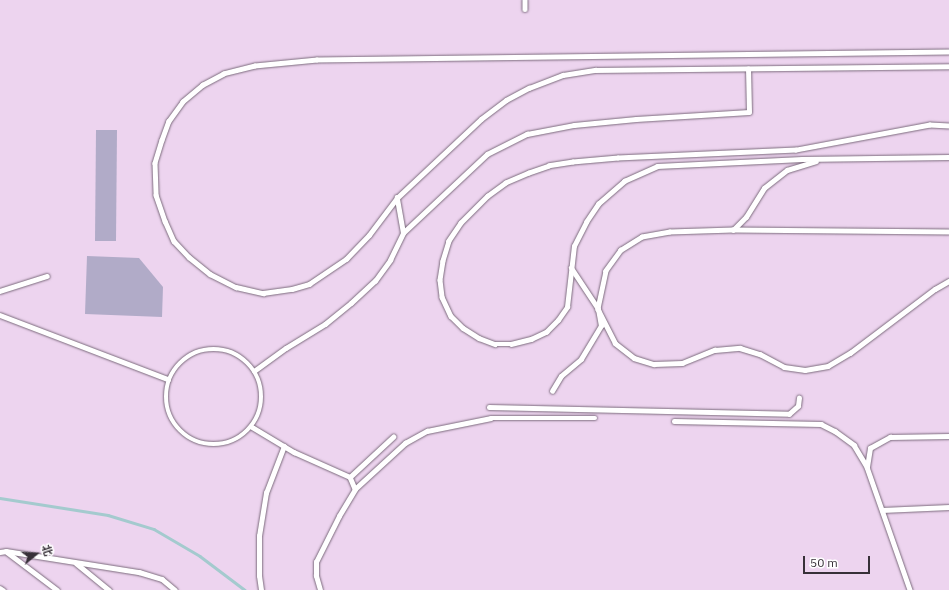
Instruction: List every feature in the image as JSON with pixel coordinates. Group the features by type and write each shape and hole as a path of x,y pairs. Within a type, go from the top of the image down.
{"lane":[{"path":"525,0 525,9"},
{"path":"949,52 317,60 255,66 224,74 203,85 183,102 169,121 155,163 156,195 174,241 189,257 210,274 236,287 263,293 292,289 309,284 328,273 346,259 369,235 397,198 481,119 506,100 529,88 556,78 596,70 949,66"},
{"path":"254,371 286,348 325,324 371,286 390,260 403,233 488,154 527,134 574,125 636,119 749,112 748,69"},
{"path":"949,126 930,125 796,150 618,158 549,166 529,172 506,183 475,208 461,223 449,241 440,280 442,297 450,316 463,328 479,338 495,344 511,344 531,340 546,332 558,320 567,307 574,246 586,222 598,204 624,180 657,166 820,159 949,157"},
{"path":"733,230 746,217 764,188 787,170 820,159"},
{"path":"397,198 403,233"},
{"path":"552,391 561,376 581,359 601,326 598,309 606,271 620,250 642,237 670,232 733,230 949,232"},
{"path":"571,268 598,309 615,343 634,358 654,364 682,363 715,350 740,348 760,354 784,367 805,370 828,366 850,353 935,289 949,281"},
{"path":"0,291 47,276"},
{"path":"0,314 168,379"},
{"path":"211,348 227,350 240,356 254,371 262,392 259,416 252,427 244,435 228,444 211,446 195,442 180,432 168,415 165,395 168,379 181,361 194,352 211,348"},
{"path":"773,423 789,414 798,406 799,398"},
{"path":"489,407 789,414"},
{"path":"320,590 316,576 316,562 339,516 355,490 405,443 427,432 491,418 595,418"},
{"path":"674,421 821,424 835,431 854,445 867,467 910,590"},
{"path":"252,427 284,446 350,477 355,490"},
{"path":"867,467 870,448 890,437 949,436"},
{"path":"350,477 393,437"},
{"path":"261,590 259,576 259,536 266,493 284,446"},
{"path":"882,510 949,507"},
{"path":"0,552 6,551 154,576 162,579 175,590"},
{"path":"6,551 57,590"},
{"path":"74,562 109,590"}],"shaded area":[{"path":"0,0 949,0 949,590 0,590"}],"building":[{"path":"96,130 117,130 116,241 95,241"},
{"path":"87,256 139,258 163,287 162,317 85,314"}],"waterway":[{"path":"0,498 108,515 154,529 200,556 245,590"}]}
